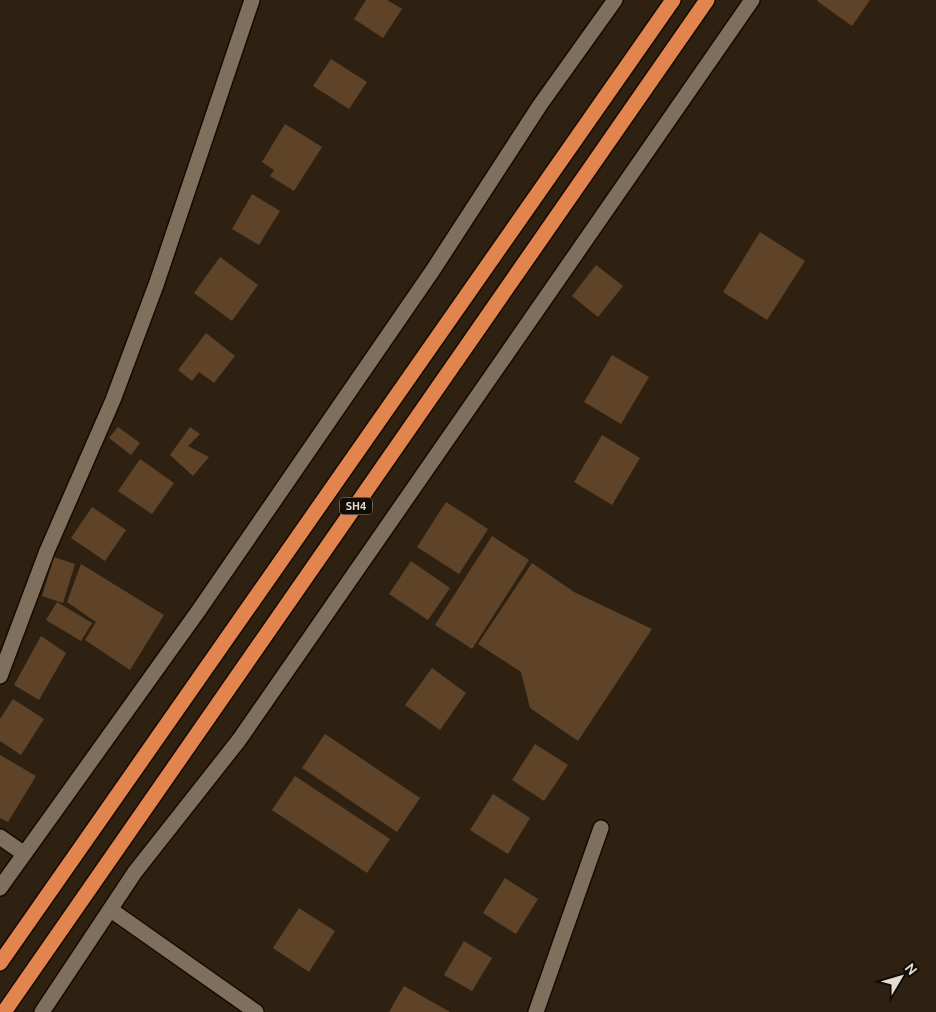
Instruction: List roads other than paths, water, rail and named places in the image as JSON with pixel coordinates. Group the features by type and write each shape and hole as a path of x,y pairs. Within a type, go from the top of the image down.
{"highway":[{"name":"SH4","path":"0,963 673,0"},
{"name":"SH4","path":"4,1012 707,0"}],"street":[{"path":"0,676 47,551 114,400 156,285 252,0"},
{"path":"0,888 23,853 199,610 434,270 540,105 615,0"},
{"path":"42,1012 135,872 244,732 752,0"},
{"path":"536,1012 601,828"},
{"path":"1,838 23,853"},
{"path":"111,910 256,1012"}]}
